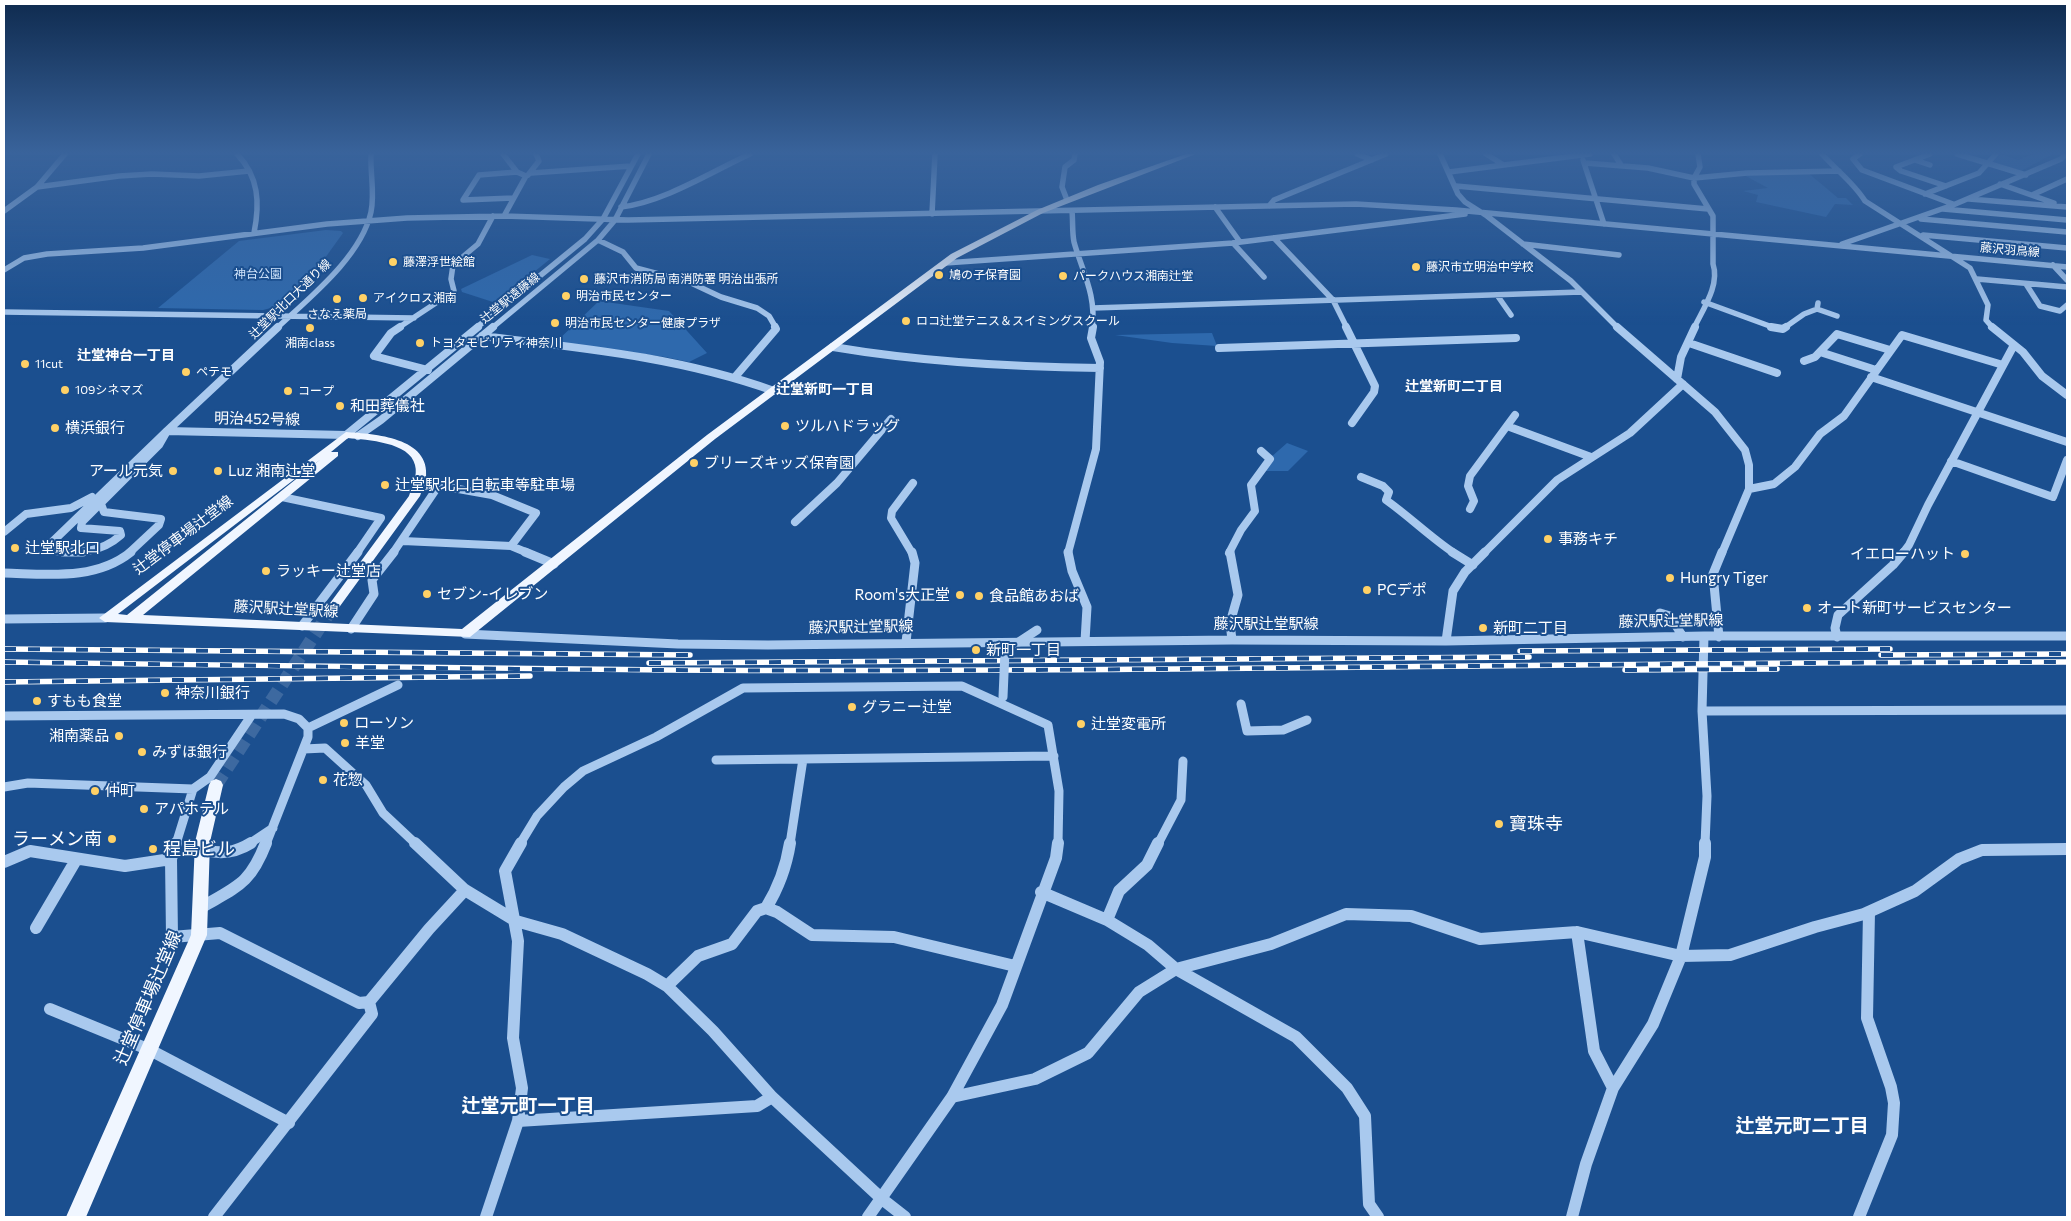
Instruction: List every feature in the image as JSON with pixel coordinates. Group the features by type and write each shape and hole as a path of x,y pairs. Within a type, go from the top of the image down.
{"main road":[{"path":"465,634 711,437 945,263 979,242 1041,212"},
{"path":"331,610 414,496 419,482 421,467 416,456 399,442 352,436"},
{"name":"辻堂停車場辻堂線","path":"130,619 282,497 352,436"},
{"name":"辻堂停車場辻堂線","path":"105,618 352,436"},
{"name":"藤沢駅辻堂駅線","path":"105,618 465,634"},
{"name":"辻堂停車場辻堂線","path":"76,1217 199,936 202,907 202,849 207,816 216,785"}],"street":[{"path":"254,233 259,211"},
{"name":"辻堂駅北口大通り線","path":"167,431 290,315 347,258 369,220 371,211"},
{"path":"504,216 507,211"},
{"name":"辻堂駅遠藤線","path":"352,436 572,250 603,219 607,211"},
{"name":"辻堂駅遠藤線","path":"352,436 380,420 598,240 615,220 619,211"},
{"path":"1072,211 1072,230 1077,254 1089,281 1094,318 1091,338 1100,362 1096,449 1068,551 1068,560 1086,604 1088,614 1085,641"},
{"name":"藤沢羽鳥線","path":"4,270 18,261 32,256 159,246 369,220 493,216 615,220 1072,211"},
{"path":"1218,211 1237,243 1264,277"},
{"name":"藤沢羽鳥線","path":"1467,211 2067,267"},
{"path":"1600,211 1604,224"},
{"path":"1446,641 1453,591 1457,582 1557,480 1630,433 1680,382 1681,357 1689,343 1704,302 1714,284 1715,270 1712,264 1711,234 1713,216 1709,211"},
{"path":"1882,211 1970,268 1988,305 1986,320 1997,333 2029,358 2042,376 2067,395"},
{"path":"1837,245 1938,211"},
{"path":"1965,211 2067,220"},
{"path":"945,263 1237,243 1480,212 1558,270 1629,339 1715,412 1745,450 1749,465 1749,489 1737,520 1726,538 1713,574 1719,637"},
{"path":"428,370 374,356 392,333 454,292 451,279 453,265 478,244 493,216"},
{"path":"2020,216 2038,235"},
{"path":"1918,218 2067,232"},
{"path":"1920,235 2067,248"},
{"path":"1274,238 1333,300 1375,386 1374,392 1352,423"},
{"path":"598,240 623,252 636,268 690,282 721,297 757,308 769,316 776,329 735,377"},
{"path":"2043,240 2049,246"},
{"path":"1522,244 1620,255"},
{"path":"2053,266 2067,280"},
{"path":"1977,279 2067,287"},
{"path":"2026,284 2040,306 2060,311 2067,305"},
{"path":"1093,308 1581,292"},
{"path":"1497,295 1510,315"},
{"path":"1704,302 1774,328 1783,329 1817,306 1837,316"},
{"path":"4,312 414,318"},
{"path":"1804,361 1815,357 1837,334 1890,350"},
{"path":"1749,489 1774,484 1795,468 1820,434 1844,416 1902,335 2003,365"},
{"path":"482,336 668,360 735,377 774,391"},
{"path":"1219,348 1516,338"},
{"path":"1689,343 1777,373"},
{"path":"1837,637 1835,628 1838,615 1893,565 1909,546 2014,345"},
{"path":"833,347 893,356 960,362 1100,368"},
{"path":"1820,352 1873,374 2067,442"},
{"path":"1470,509 1474,501 1468,486 1470,476 1515,415"},
{"path":"795,522 836,483 891,419"},
{"path":"1507,426 1591,457"},
{"path":"167,431 158,445 82,522 81,528 120,531 121,535 114,542 97,550 48,550 48,546 101,492 167,431"},
{"name":"明治452号線","path":"167,431 352,436"},
{"path":"1232,640 1230,623 1238,595 1229,553 1241,530 1255,511 1251,486 1270,459 1261,451"},
{"path":"1952,461 2053,497 2067,460"},
{"path":"1361,477 1383,486 1389,492 1386,500 1419,524 1431,538 1473,565"},
{"path":"419,482 492,495 536,513 512,546"},
{"path":"906,642 915,564 913,552 908,542 891,518 892,511 913,483"},
{"path":"351,629 374,594 372,580 402,541 439,485"},
{"path":"4,532 26,514 71,508 101,492"},
{"path":"282,497 381,518 377,527 302,626"},
{"path":"4,573 64,574 104,568 129,552 159,525 161,520 157,517 104,512 101,504"},
{"path":"402,541 512,546 554,564"},
{"path":"1660,613 1670,616 1683,637"},
{"path":"4,619 105,618"},
{"path":"1003,697 1005,651 1037,630"},
{"name":"藤沢駅辻堂駅線","path":"465,634 678,644 1232,640 1446,641 1704,636 2067,636"},
{"path":"1572,1217 1586,1164 1613,1088 1653,1024 1681,956 1705,858 1707,796 1702,711 1704,636"},
{"path":"308,728 398,685"},
{"path":"486,1217 518,1121 522,1088 513,1038 517,963 516,921 504,871 538,816 583,771 656,737 743,688 962,686 1048,724 1061,798 1060,836 1056,858 1041,892 1002,1005 952,1096 868,1217"},
{"path":"1241,704 1247,732 1283,730 1307,720"},
{"path":"1702,711 2067,710"},
{"path":"4,716 251,716 284,714 299,720 308,728 308,737 304,749 257,867 242,884 202,907"},
{"path":"251,716 210,776 193,789 171,859 172,937 220,934 358,1003 369,1002 464,890"},
{"path":"304,749 325,748 366,785 383,813 464,890 516,921 562,934 647,974 667,986 713,1031 772,1098 882,1199 905,1217"},
{"path":"716,760 1054,756"},
{"path":"766,908 780,884 787,863 803,759"},
{"path":"1107,920 1119,891 1147,866 1181,800 1183,762"},
{"path":"4,787 28,783 193,789"},
{"path":"202,849 212,853 229,854 246,847 273,828"},
{"path":"952,1096 1035,1079 1088,1053 1139,992 1176,968 1272,944 1346,914 1411,916 1480,939 1577,932 1681,956 1730,955 1815,927 1870,912 1915,891 1959,859 1982,850 2041,851 2067,849"},
{"path":"4,862 30,851 76,860 125,866 171,859"},
{"path":"36,928 76,860"},
{"path":"1041,892 1107,920 1148,946 1176,968 1296,1037 1347,1088 1366,1116 1369,1204 1378,1217"},
{"path":"667,986 698,956 732,944 757,911 766,908 777,912 812,935 894,937 1015,966"},
{"path":"1859,1217 1892,1134 1894,1103 1891,1087 1867,1018 1870,912"},
{"path":"1577,932 1594,1051 1613,1088"},
{"path":"214,1217 372,1014 369,1002"},
{"path":"50,1009 150,1050 289,1123"},
{"path":"518,1121 757,1106 772,1098"}],"green space":[{"path":"1798,211 1830,211 1826,217"},
{"name":"神台公園","path":"326,230 341,231 343,233 320,265 279,306 263,310 158,308 239,241"},
{"path":"532,255 550,259 496,303 462,292 461,289"},
{"path":"599,301 669,311 707,353 689,362 556,342"},
{"path":"1212,333 1217,346 1172,343 1115,335"},
{"path":"1287,443 1308,451 1288,471 1265,471 1270,458"}],"tunnel":[{"path":"216,785 331,610"}],"railway":[{"path":"4,649 690,655"},
{"path":"1520,651 1890,649"},
{"path":"1881,655 2067,654"},
{"path":"649,663 1529,657"},
{"path":"4,662 501,669 842,671 2067,662"},
{"path":"1625,670 1777,669"},
{"path":"4,682 530,676"}],"place":[{"name":"藤澤浮世絵館","path":"393,262"},
{"name":"藤沢市立明治中学校","path":"1416,267"},
{"name":"鳩の子保育園","path":"939,275"},
{"name":"パークハウス湘南辻堂","path":"1063,276"},
{"name":"藤沢市消防局 南消防署 明治出張所","path":"584,279"},
{"name":"明治市民センター","path":"566,296"},
{"name":"アイクロス湘南","path":"363,298"},
{"name":"さなえ薬局","path":"337,299"},
{"name":"ロコ辻堂テニス＆スイミングスクール","path":"906,321"},
{"name":"明治市民センター健康プラザ","path":"555,323"},
{"name":"湘南class","path":"310,328"},
{"name":"トヨタモビリティ神奈川","path":"420,343"},
{"name":"11cut","path":"25,364"},
{"name":"ペテモ","path":"186,372"},
{"name":"109シネマズ","path":"65,390"},
{"name":"コープ","path":"288,391"},
{"name":"和田葬儀社","path":"340,406"},
{"name":"ツルハドラッグ","path":"785,426"},
{"name":"横浜銀行","path":"55,428"},
{"name":"ブリーズキッズ保育園","path":"694,463"},
{"name":"アール元気","path":"173,471"},
{"name":"Luz 湘南辻堂","path":"218,471"},
{"name":"辻堂駅北口自転車等駐車場","path":"385,485"},
{"name":"事務キチ","path":"1548,539"},
{"name":"辻堂駅北口","path":"15,548"},
{"name":"イエローハット","path":"1965,554"},
{"name":"ラッキー辻堂店","path":"266,571"},
{"name":"Hungry Tiger","path":"1670,578"},
{"name":"PCデポ","path":"1367,590"},
{"name":"セブン-イレブン","path":"427,594"},
{"name":"Room's大正堂","path":"960,595"},
{"name":"食品館あおば","path":"979,596"},
{"name":"オート新町サービスセンター","path":"1807,608"},
{"name":"新町二丁目","path":"1483,628"},
{"name":"新町一丁目","path":"976,650"},
{"name":"神奈川銀行","path":"165,693"},
{"name":"すもも食堂","path":"37,701"},
{"name":"グラニー辻堂","path":"852,707"},
{"name":"ローソン","path":"344,723"},
{"name":"辻堂変電所","path":"1081,724"},
{"name":"湘南薬品","path":"119,736"},
{"name":"羊堂","path":"345,743"},
{"name":"みずほ銀行","path":"142,752"},
{"name":"花惣","path":"323,780"},
{"name":"仲町","path":"95,791"},
{"name":"アパホテル","path":"144,809"},
{"name":"寶珠寺","path":"1499,824"},
{"name":"ラーメン南","path":"112,839"},
{"name":"程島ビル","path":"153,849"}],"district":[{"name":"辻堂神台一丁目","path":"126,355"},
{"name":"辻堂新町二丁目","path":"1454,386"},
{"name":"辻堂新町一丁目","path":"825,389"},
{"name":"辻堂元町一丁目","path":"528,1106"},
{"name":"辻堂元町二丁目","path":"1802,1126"}]}
